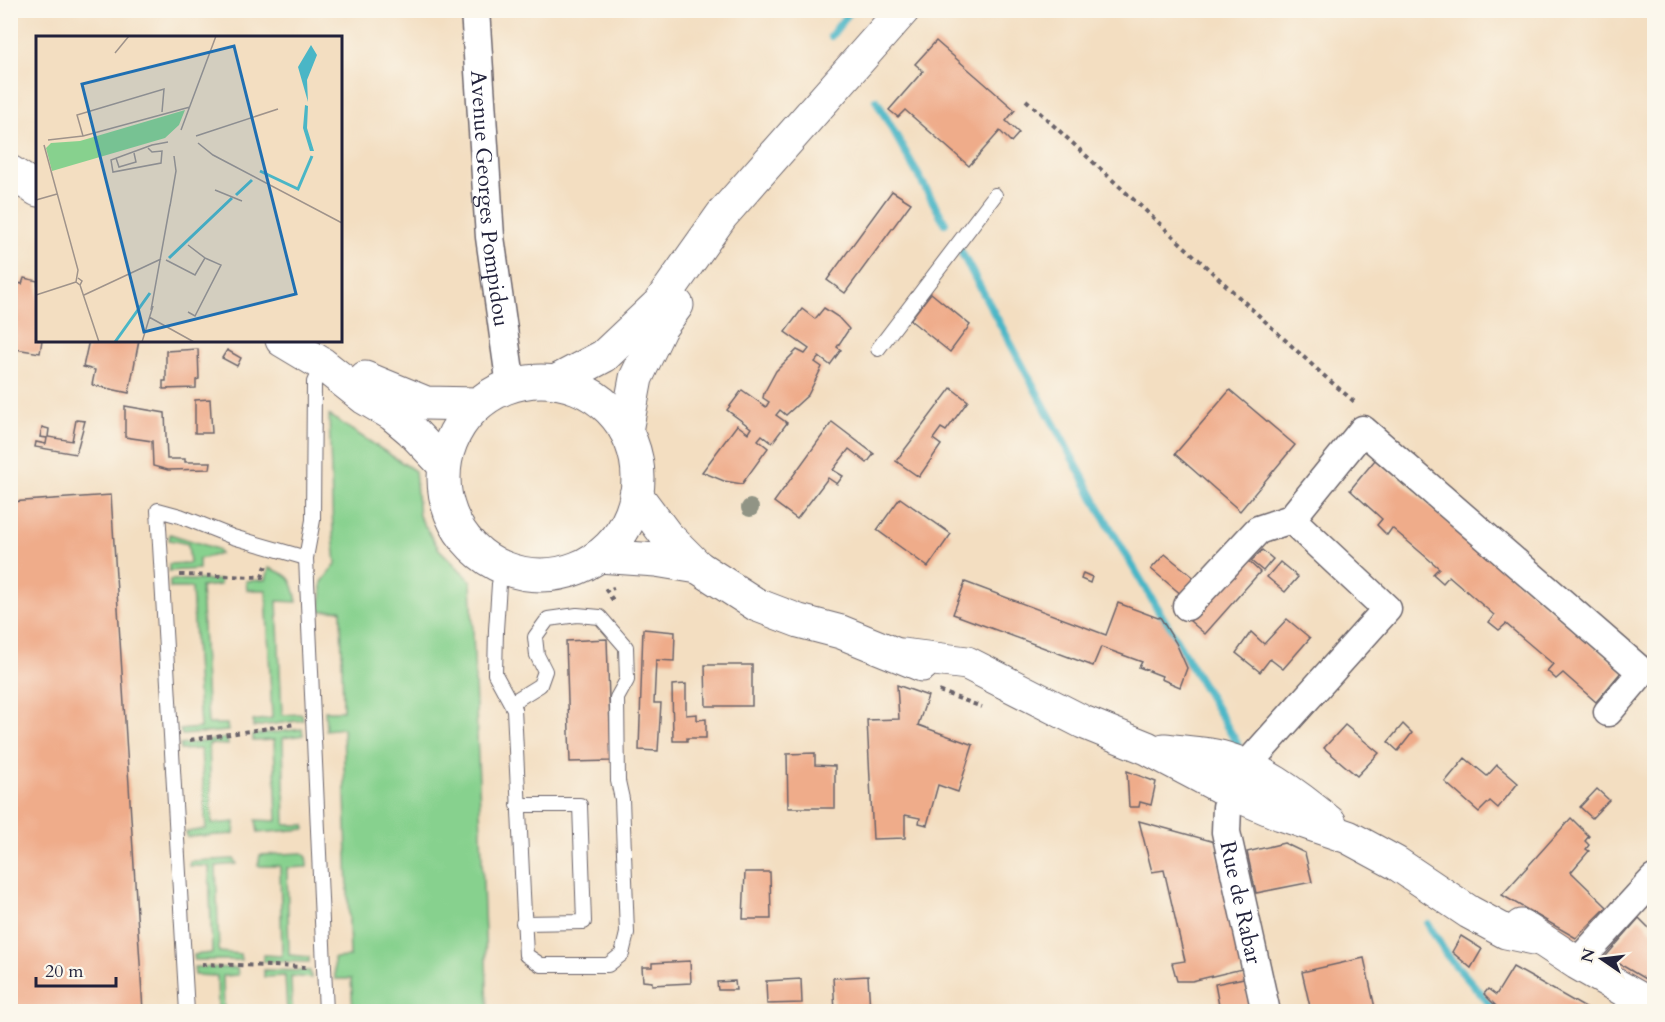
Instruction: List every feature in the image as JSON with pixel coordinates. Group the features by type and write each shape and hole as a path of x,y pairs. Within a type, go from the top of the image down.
{"main road":[{"path":"555,382 604,356 659,304 722,215 903,10"},
{"path":"626,431 636,378 660,328 795,133"},
{"path":"10,172 36,189"},
{"path":"285,342 322,364 365,398 392,414 411,430 444,465"},
{"path":"322,364 376,382 426,403 478,404"},
{"path":"533,381 555,382 577,388 597,399 614,414 626,431 634,452 638,473 636,495 625,526 599,556 579,568 556,575 532,576 502,567 486,559 466,541 452,518 444,492 444,465 450,442 462,421 478,404 494,393 511,386 533,381"},
{"path":"636,495 666,535 704,570"},
{"path":"599,556 656,560 704,570 741,581 798,602 841,632 902,655 967,663 1083,722 1147,748 1237,780 1292,792 1348,837 1396,863 1446,895 1474,900 1518,923 1576,963 1654,1007"}],"street":[{"name":"Avenue Georges Pompidou","path":"475,10 490,237 511,386"},
{"path":"1188,606 1258,530 1291,519 1363,430 1642,672 1608,712"},
{"path":"1237,780 1387,609 1291,519"},
{"name":"Rue de Rabar","path":"1237,780 1227,807 1226,832 1266,1011"},
{"path":"1576,963 1654,879"}],"lane":[{"path":"878,349 995,195"},
{"path":"322,364 314,382 313,520 306,558 326,1011"},
{"path":"187,1011 158,510 180,516 233,537 306,558"},
{"path":"502,567 496,619 495,674 514,709 526,955 541,965 608,965 622,954 627,933 622,799 618,781 617,699 627,680 626,647 600,617 577,615 548,620 535,637 537,656 545,672 540,685 511,703"},
{"path":"519,812 580,805 584,922 524,923"}],"path":[{"path":"1026,100 1358,405"},
{"path":"172,743 314,721"},
{"path":"185,963 325,968"}],"green space":[{"path":"329,415 415,471 419,516 439,549 471,581 488,1011 353,1011 351,979 335,979 334,958 350,957 343,728 326,730 325,711 343,711 341,610 321,611 322,582 336,564"},
{"path":"170,534 217,549 220,554 199,559 199,569 169,571 169,564 190,563 188,544 169,540"},
{"path":"269,568 286,576 292,583 296,594 297,602 277,601 282,715 302,714 303,720 253,727 253,721 272,718 266,590 247,590 246,581 266,580"},
{"path":"170,580 220,580 220,585 201,587 208,724 227,724 228,731 182,735 180,730 200,728 192,588 170,588"},
{"path":"302,729 303,735 283,738 285,825 305,825 305,829 258,833 256,820 277,821 274,740 253,741 253,735"},
{"path":"227,738 228,745 209,744 212,824 235,822 234,834 187,837 186,832 206,829 201,749 180,750 180,745"},
{"path":"302,853 307,857 307,867 287,868 289,955 309,957 309,962 263,961 263,955 282,956 280,866 258,866 260,855"},
{"path":"234,859 237,864 216,866 219,952 240,954 241,960 194,960 194,955 212,953 209,866 189,866 190,861"},
{"path":"194,967 237,968 238,975 223,976 224,1011 218,1011 217,976 195,975"},
{"path":"264,970 310,971 311,978 291,976 292,1011 287,1011 285,976 264,977"}],"building":[{"path":"936,41 1015,110 1006,121 1019,133 1011,142 1000,131 969,166 905,110 898,117 889,110 923,71 915,64"},
{"path":"892,191 911,203 845,293 827,280"},
{"path":"24,278 36,281 36,342 42,342 40,353 10,348 10,320 18,283 22,284"},
{"path":"931,293 970,325 950,352 910,320"},
{"path":"824,308 838,317 849,329 837,347 841,350 830,365 819,357 815,362 822,367 808,395 786,415 780,410 776,415 787,423 772,443 762,435 758,440 768,448 742,484 724,481 702,472 737,425 748,433 751,428 727,410 742,390 766,407 769,402 763,398 764,393 776,371 797,350 805,354 809,349 785,332 802,309 815,319"},
{"path":"89,342 139,342 129,393 92,385 95,370 83,367"},
{"path":"198,349 199,379 196,380 196,388 163,389 163,381 166,381 166,351"},
{"path":"227,350 241,358 237,366 222,358"},
{"path":"951,388 968,401 946,431 941,428 933,439 941,445 919,477 896,461"},
{"path":"1230,390 1295,445 1240,511 1175,454"},
{"path":"210,399 212,433 195,433 195,400"},
{"path":"125,406 165,413 167,459 211,462 210,469 168,470 153,466 152,441 125,437"},
{"path":"76,420 85,421 76,454 35,447 36,442 46,444 47,438 40,437 42,427 49,429 48,437 72,441"},
{"path":"832,422 874,454 867,463 849,449 833,470 843,476 837,484 828,478 797,519 774,502"},
{"path":"1375,460 1622,671 1596,702 1563,673 1556,679 1547,671 1553,664 1506,624 1499,630 1489,622 1494,615 1449,576 1443,583 1433,574 1439,568 1392,528 1387,535 1377,525 1382,519 1350,490"},
{"path":"111,495 143,1011 10,1011 10,502"},
{"path":"900,498 951,534 928,567 877,530"},
{"path":"1262,550 1273,559 1263,571 1251,561"},
{"path":"1165,554 1197,580 1182,595 1151,569"},
{"path":"1247,560 1260,572 1205,634 1190,621"},
{"path":"1280,562 1298,577 1285,592 1267,577"},
{"path":"1083,573 1092,577 1090,583 1081,579"},
{"path":"965,582 1106,635 1118,603 1160,617 1176,643 1187,668 1180,687 1161,679 1162,676 1139,667 1142,662 1101,647 1093,666 953,614"},
{"path":"1287,619 1310,638 1283,669 1270,659 1260,672 1236,653 1251,632 1264,644"},
{"path":"643,629 675,632 674,661 656,660 654,703 661,703 658,751 639,750"},
{"path":"607,639 611,761 570,762 566,641"},
{"path":"705,665 752,665 752,706 706,706"},
{"path":"686,684 686,715 697,714 697,720 706,719 706,738 673,741 672,685"},
{"path":"897,685 928,696 918,725 973,745 958,792 938,785 927,825 919,823 920,818 905,815 905,838 873,839 867,720 899,719"},
{"path":"1403,724 1412,733 1398,751 1388,742"},
{"path":"1345,725 1379,753 1357,776 1324,748"},
{"path":"815,753 815,765 835,766 835,808 788,808 787,754"},
{"path":"1465,758 1487,776 1497,765 1518,783 1498,808 1490,801 1479,812 1445,782"},
{"path":"1127,771 1156,782 1151,805 1140,802 1139,807 1129,807"},
{"path":"1597,789 1609,800 1592,818 1580,807"},
{"path":"1571,818 1589,836 1585,841 1589,845 1586,849 1589,851 1571,872 1607,907 1576,938 1502,895"},
{"path":"1139,821 1215,842 1242,969 1192,981 1177,981 1172,963 1185,961 1164,870 1152,872"},
{"path":"1284,843 1305,853 1312,882 1256,893 1247,852"},
{"path":"745,872 770,872 771,919 743,919"},
{"path":"1639,918 1654,933 1654,981 1652,983 1606,956"},
{"path":"1461,936 1482,949 1471,968 1452,952"},
{"path":"1364,958 1375,1008 1356,1011 1311,1011 1302,972"},
{"path":"690,961 691,983 652,985 652,982 643,981 642,967 652,967 652,963"},
{"path":"1513,967 1591,1011 1501,1011 1484,994 1488,989 1496,995"},
{"path":"868,976 870,1011 835,1011 833,978"},
{"path":"1244,978 1251,1011 1220,1011 1215,984"},
{"path":"801,979 802,1003 767,1004 766,981"},
{"path":"735,981 736,990 718,990 717,982"}],"waterway":[{"path":"831,36 851,10"},
{"path":"876,100 945,223"},
{"path":"958,246 1110,528 1238,745"},
{"path":"1428,924 1446,954 1497,1012"}]}
